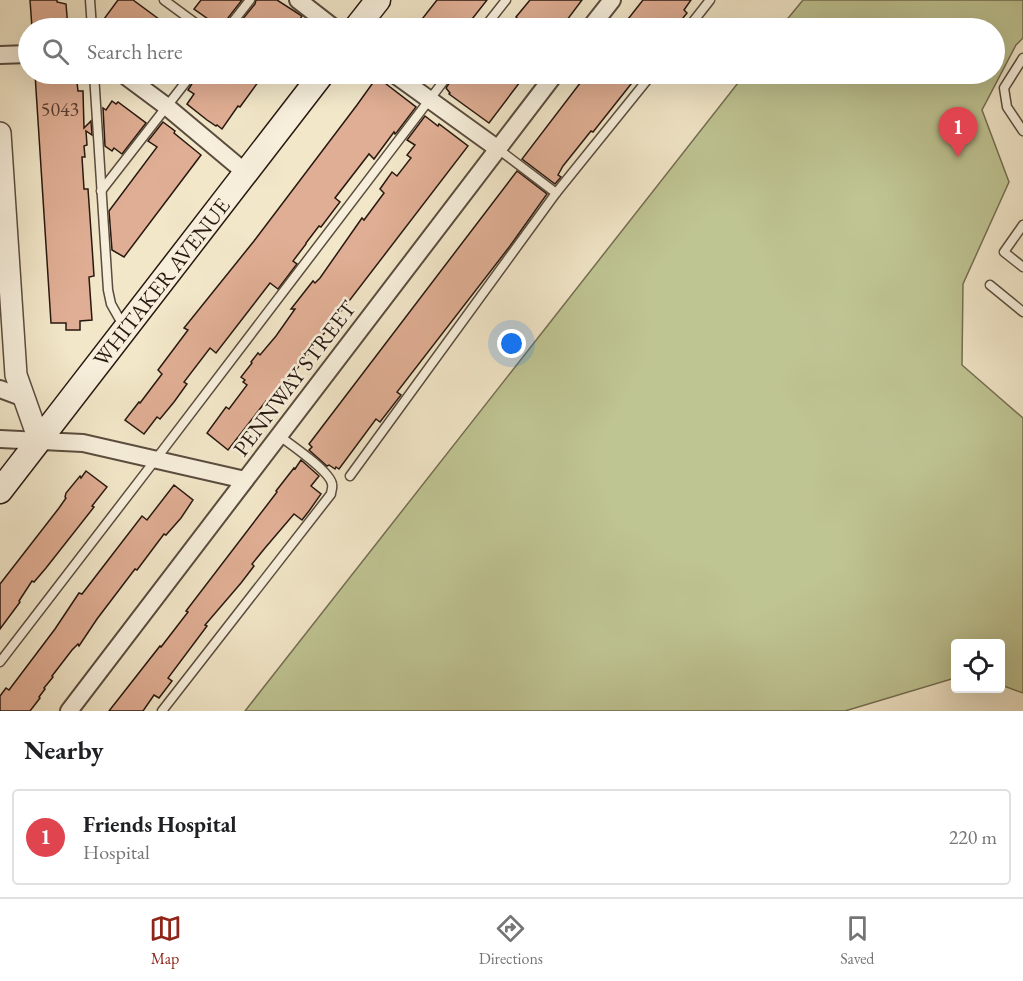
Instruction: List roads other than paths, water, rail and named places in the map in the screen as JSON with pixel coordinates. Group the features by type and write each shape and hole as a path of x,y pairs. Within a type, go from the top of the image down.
{"main road":[{"path":"364,18 378,0"},
{"name":"WHITAKER AVENUE","path":"0,491 314,84"}],"street":[{"path":"298,0 321,18"},
{"path":"598,18 612,0"},
{"path":"0,55 18,54"},
{"path":"136,84 246,173"},
{"path":"407,84 498,149"},
{"name":"PENNWAY STREET","path":"69,711 547,84"},
{"path":"0,132 16,375 39,440"},
{"path":"0,388 24,398"},
{"path":"0,439 83,443 244,480"}],"lane":[{"path":"90,0 91,18"},
{"path":"164,0 188,18"},
{"path":"236,18 250,0"},
{"path":"492,18 506,0"},
{"path":"696,18 710,0"},
{"path":"1023,58 1004,88 1007,107 1023,131"},
{"path":"95,84 108,290 111,304 125,328"},
{"path":"101,191 184,84"},
{"path":"0,662 441,84"},
{"path":"350,476 556,193 644,84"},
{"path":"498,149 556,193"},
{"path":"1023,225 1004,252 1023,267"},
{"path":"990,285 1023,312"},
{"path":"162,711 331,494 332,484 328,476 278,435"}],"place":[{"name":"Friends Hospital","path":"958,157"}]}
